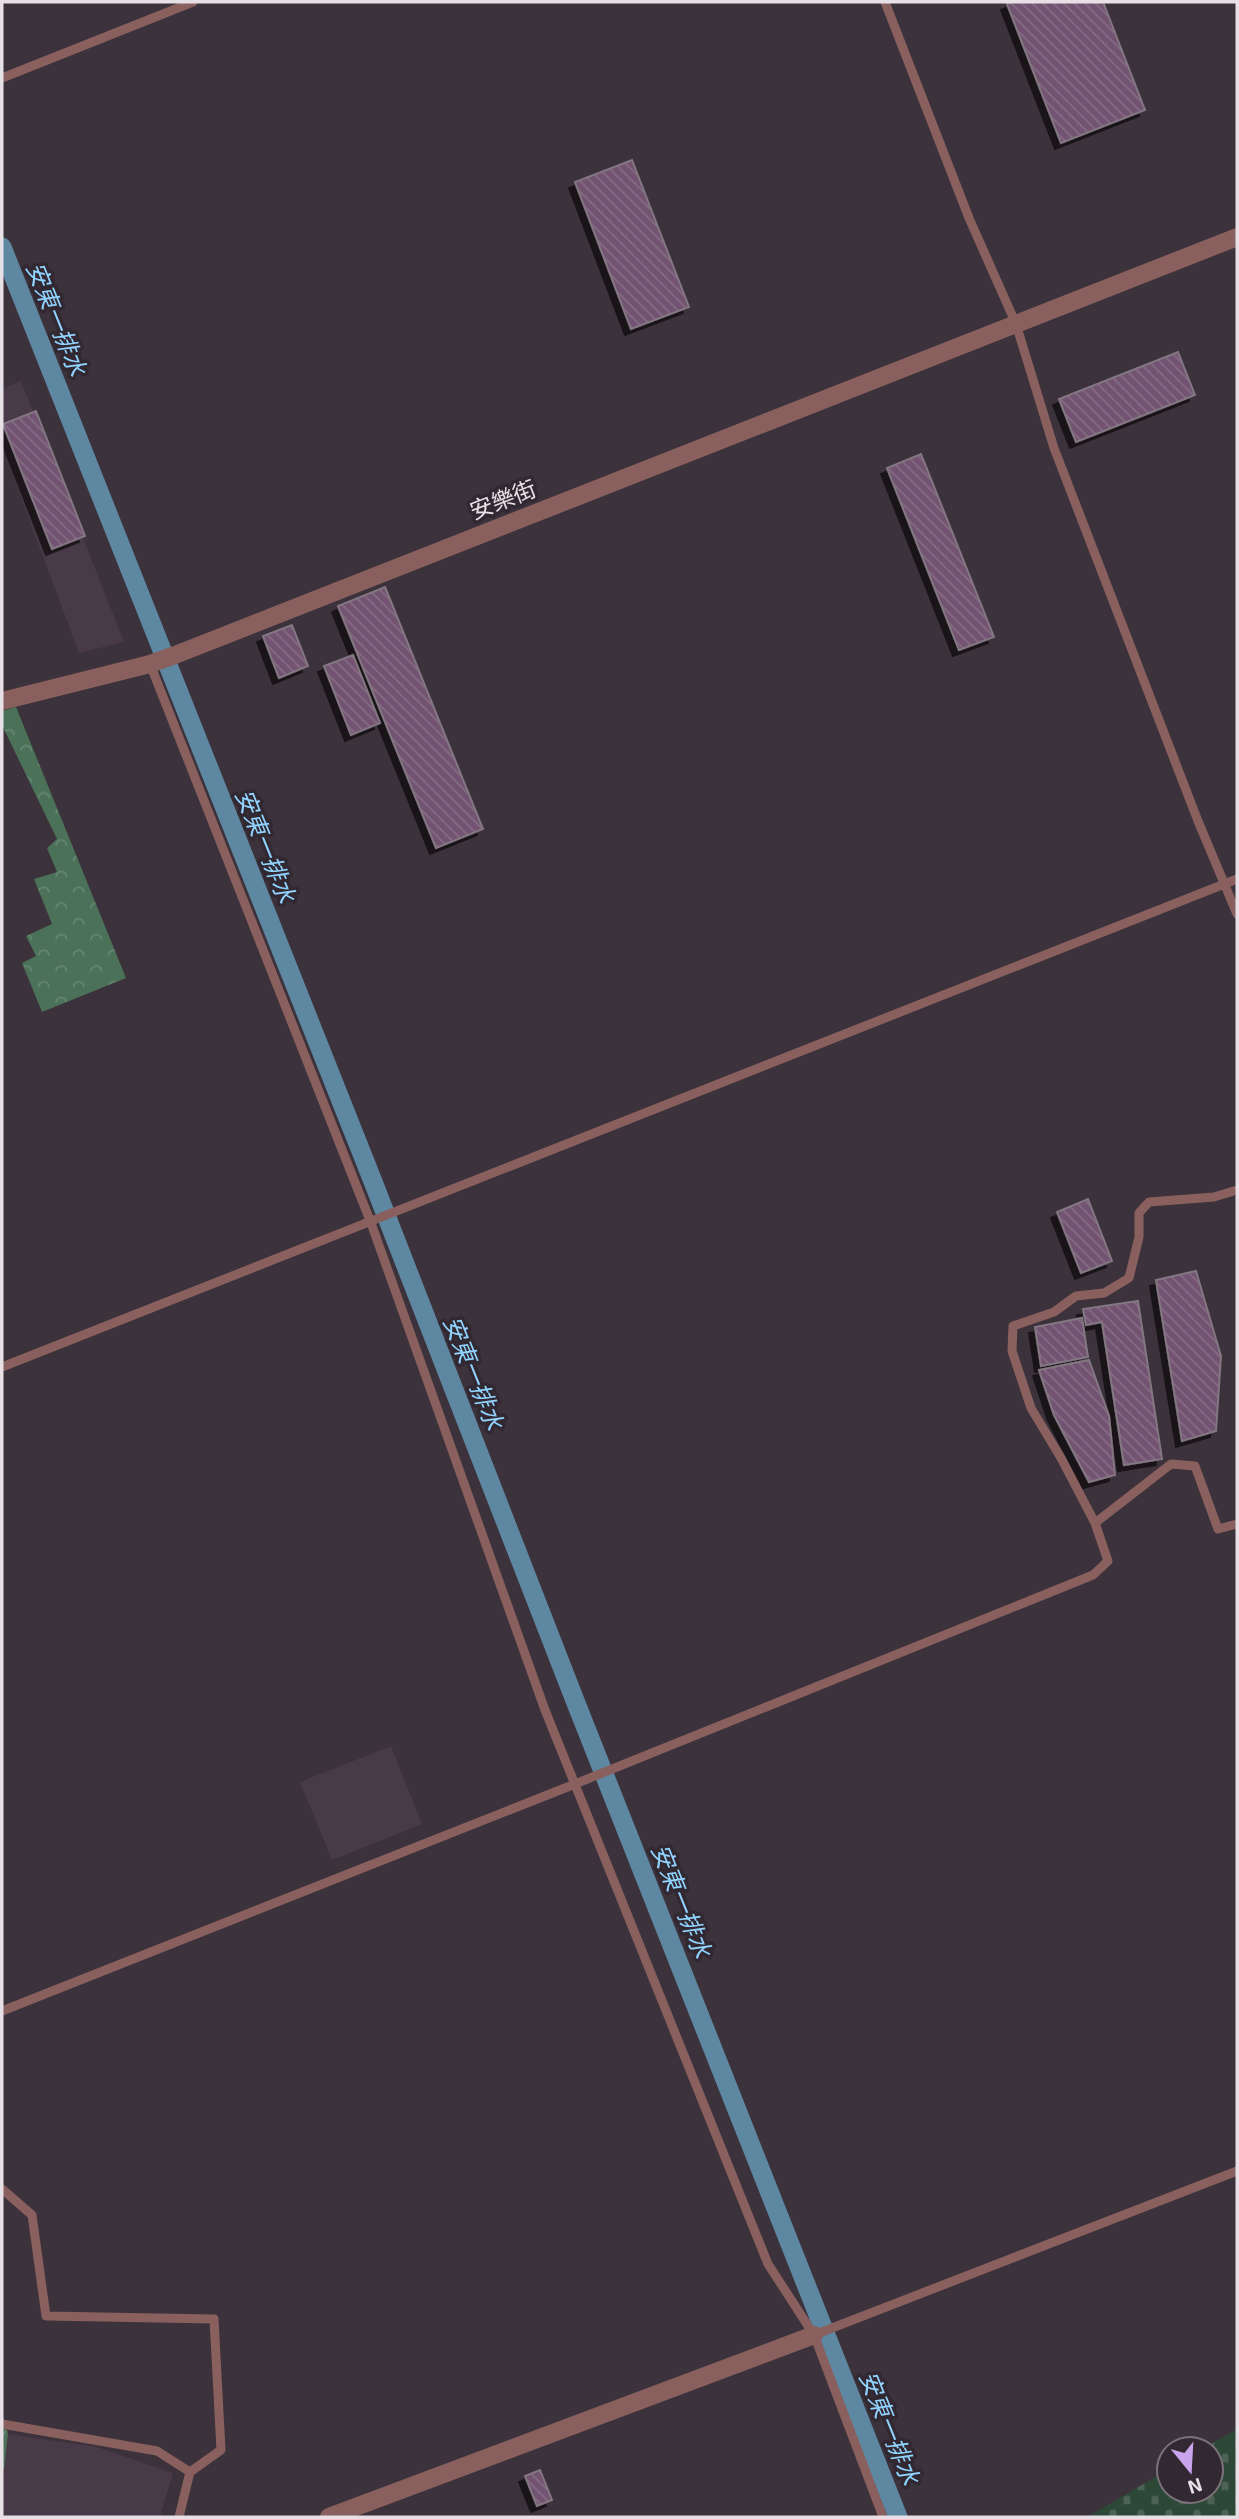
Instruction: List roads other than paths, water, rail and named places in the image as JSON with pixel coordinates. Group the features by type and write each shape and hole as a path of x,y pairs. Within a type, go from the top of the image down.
{"street":[{"name":"安樂街","path":"2,701 150,664 1237,237"},
{"path":"329,2517 814,2335"}],"lane":[{"path":"2,78 192,2"},
{"path":"885,2 969,218 1016,324 1054,448 1198,821 1237,914"},
{"path":"150,664 371,1223 545,1710 768,2264 814,2335 883,2517"},
{"path":"2,1367 1237,879"},
{"path":"2,2011 575,1784 1093,1574 1108,1561 1095,1523 1031,1408 1012,1351 1013,1326 1054,1312 1076,1296 1104,1293 1129,1279 1139,1237 1139,1213 1149,1202 1214,1197 1237,1190"},
{"path":"1095,1523 1171,1464 1195,1466 1218,1529 1237,1524"},
{"path":"814,2335 1237,2171"},
{"path":"2,2189 32,2215 46,2316 215,2319 221,2450 190,2472 179,2517"},
{"path":"2,2424 157,2451 190,2472"}],"waterway":[{"name":"安東一排水","path":"2,247 898,2517"}]}
